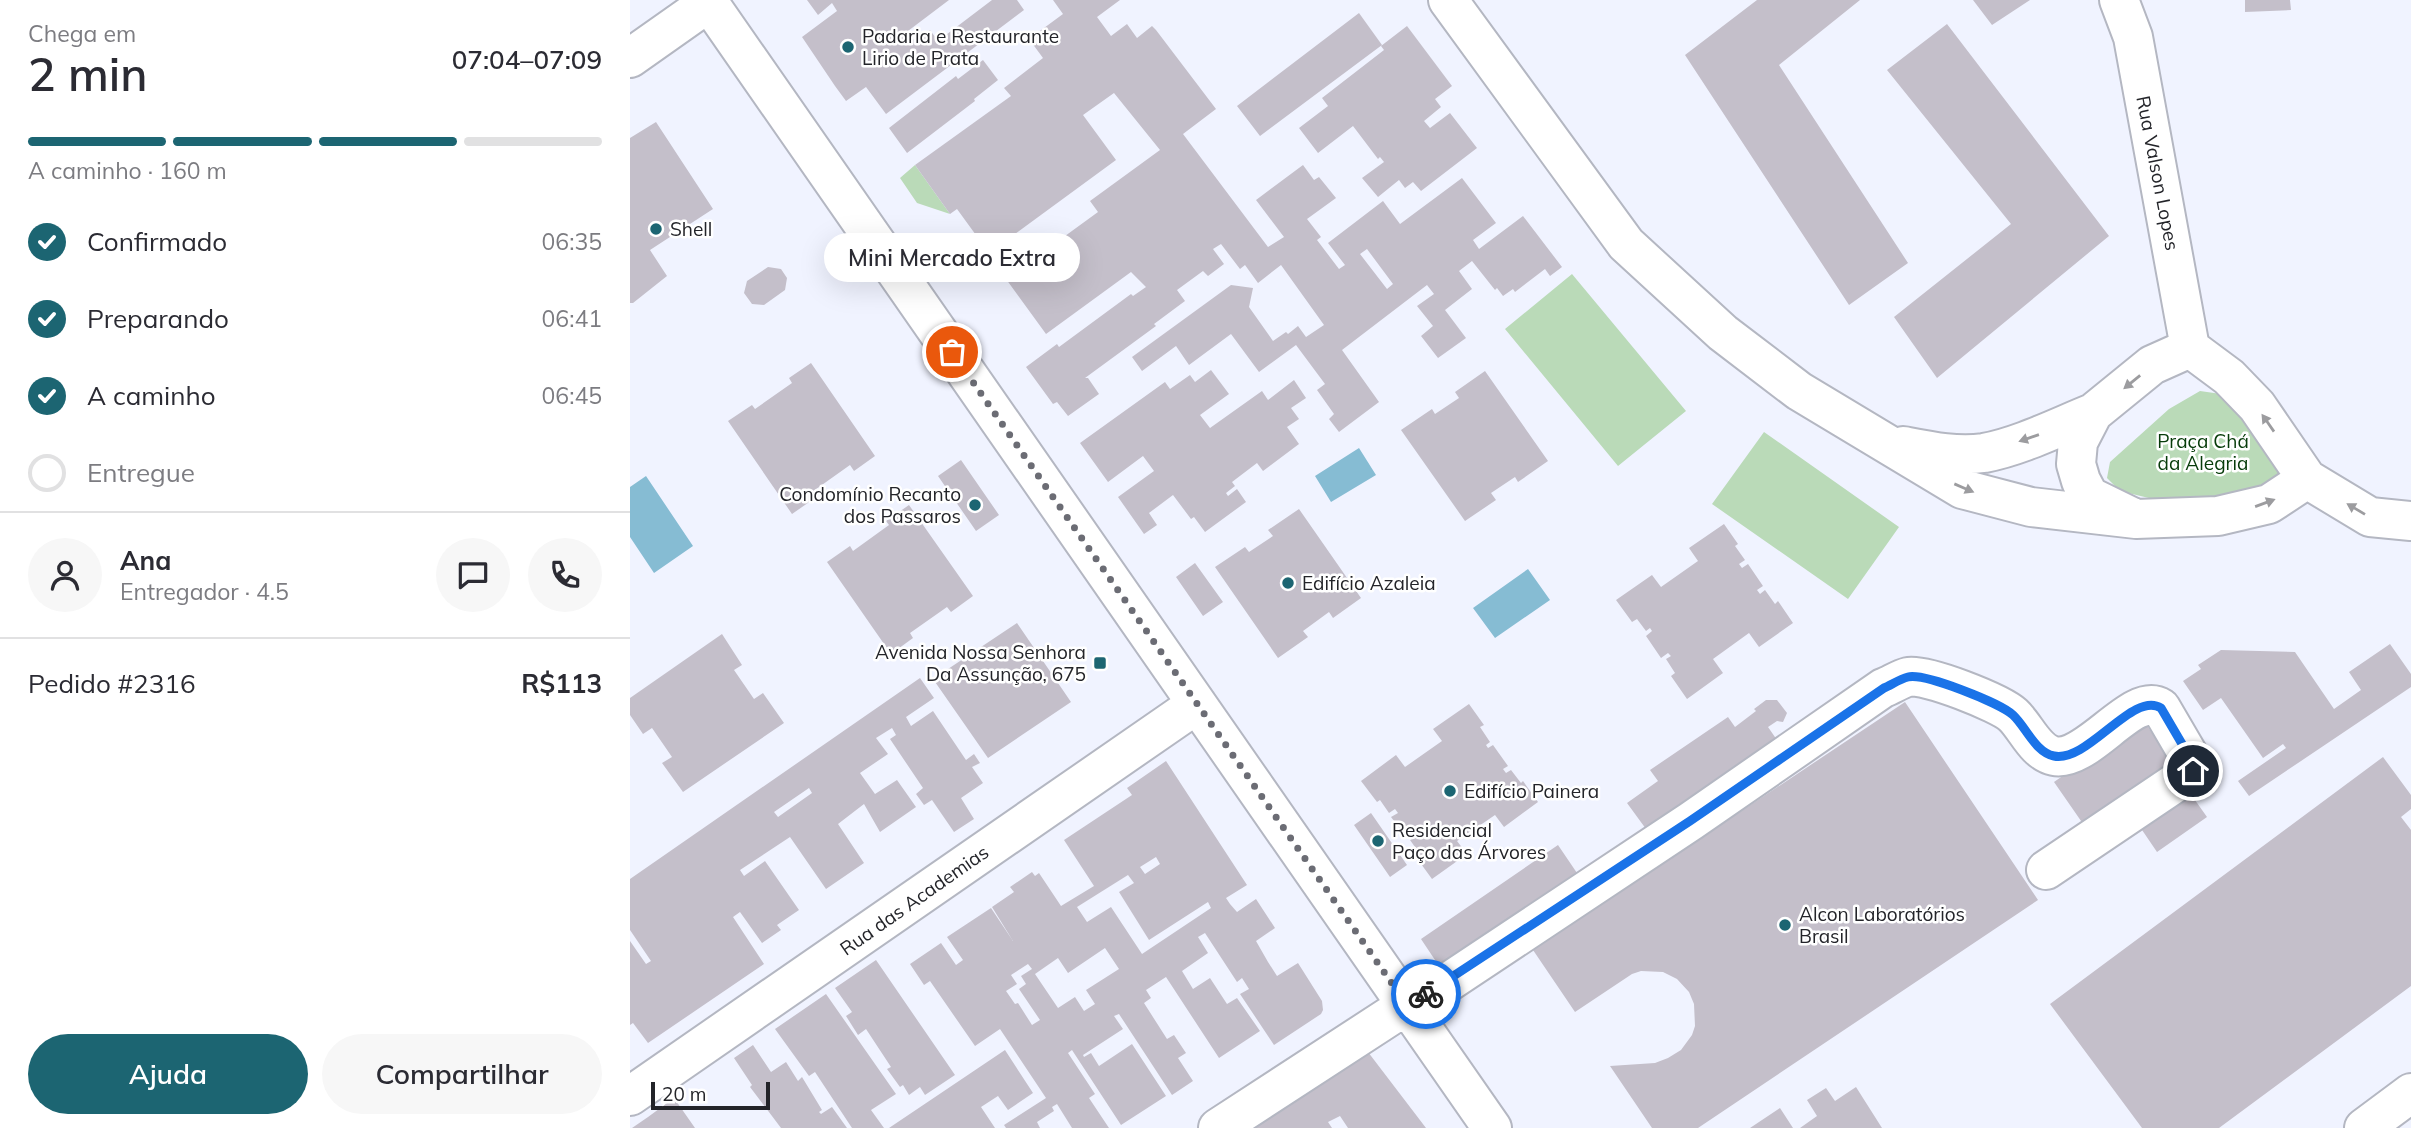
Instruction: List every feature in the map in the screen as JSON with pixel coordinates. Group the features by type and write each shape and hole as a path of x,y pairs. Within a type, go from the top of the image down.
{"street":[{"path":"1448,0 1626,244 1734,341 1799,391 1962,489 2031,508 2136,519 2218,516 2269,504 2307,479"},
{"name":"Rua Valson Lopes","path":"2119,0 2133,37 2190,348"},
{"path":"630,58 707,1 1492,1128"},
{"path":"1884,442 1942,453 1984,453 2093,413 2152,365 2190,348 2229,376 2257,406 2307,479 2370,517 2411,521"},
{"path":"2093,413 2078,442 2076,464 2081,481 2089,496 2136,519"},
{"path":"1218,1128 1407,1005 1450,981 1884,688 1910,677 1937,680 2011,713 2041,750 2055,756 2068,754 2097,738 2144,704 2154,703 2161,708 2192,761 2193,771 2046,870"},
{"name":"Rua das Academias","path":"630,1096 1197,704"},
{"path":"2364,1128 2411,1093"}],"green space":[{"path":"915,165 950,214 917,203 900,178"},
{"path":"1572,274 1686,411 1618,466 1505,329"},
{"name":"Praça Chá da Alegria","path":"2200,391 2221,394 2243,415 2290,482 2213,508 2120,491 2107,478 2110,462 2169,409"},
{"path":"1764,432 1899,527 1848,599 1712,504"}],"water":[{"path":"1359,448 1376,475 1331,502 1315,476"},
{"path":"646,476 693,546 654,573 630,537 630,487"},
{"path":"1528,569 1550,600 1495,638 1473,608"}],"building":[{"path":"807,0 949,0 904,34 909,42 930,30 938,41 992,0 1017,0 1024,10 886,114 866,87 846,101 835,86 802,37 837,11 832,3 818,15"},
{"path":"1053,0 1120,0 1097,17 1111,36 1127,24 1137,38 1152,26 1156,30 1216,109 1183,134 1268,247 1284,237 1256,200 1303,165 1314,180 1319,177 1336,198 1307,219 1321,237 1317,240 1339,269 1345,265 1328,243 1383,201 1400,224 1462,178 1496,223 1473,240 1479,249 1523,216 1562,267 1550,276 1545,269 1515,292 1513,289 1503,296 1472,261 1459,271 1472,289 1445,310 1466,338 1438,358 1421,336 1433,326 1417,306 1434,294 1427,285 1342,350 1379,402 1339,432 1329,419 1334,414 1317,390 1325,384 1296,345 1259,372 1231,334 1189,365 1176,346 1142,371 1132,357 1231,285 1253,288 1249,307 1273,341 1298,326 1306,337 1324,325 1281,265 1258,283 1245,265 1240,269 1221,244 1213,249 1224,264 1208,276 1203,271 1177,290 1185,301 1154,324 1156,326 1085,378 1088,378 1099,394 1068,416 1057,402 1053,404 1026,367 1057,344 1059,347 1131,294 1133,296 1146,287 1131,272 1046,334 1006,279 1098,212 1090,201 1160,150 1114,93 1083,115 1116,160 989,253 957,209 950,214 915,165 1011,96 1004,88 1043,58 1029,39 1063,14","holes":["1367,249 1393,284 1387,289 1360,254"]},
{"path":"1757,0 1860,0 1779,65 1908,263 1849,305 1685,55"},
{"path":"1973,0 2030,0 1992,25"},
{"path":"2245,0 2290,0 2291,10 2245,12"},
{"path":"1359,13 1382,45 1260,136 1237,106"},
{"path":"1947,24 2109,236 1937,378 1894,317 2011,224 1887,70"},
{"path":"1407,26 1452,86 1435,99 1441,107 1424,121 1430,128 1450,113 1477,148 1421,191 1413,182 1405,188 1399,180 1378,197 1362,178 1384,162 1380,157 1378,159 1353,126 1318,153 1299,128 1328,106 1322,98 1384,50 1381,46"},
{"path":"983,60 998,80 907,153 889,128 956,76 958,79"},
{"name":"Shell","path":"656,122 713,209 650,250 667,276 630,303 630,138"},
{"path":"768,267 781,269 787,278 785,290 764,305 752,304 744,293 747,281"},
{"path":"811,363 875,456 854,471 850,465 812,492 815,498 792,514 728,421 752,405 755,409 792,383 789,378"},
{"path":"1211,370 1229,394 1200,415 1210,428 1262,391 1268,400 1294,380 1306,398 1291,408 1299,419 1287,427 1299,444 1263,471 1257,463 1232,482 1235,486 1226,493 1228,496 1237,489 1246,502 1205,532 1173,495 1149,513 1157,525 1144,534 1118,497 1154,471 1143,456 1108,482 1080,443 1165,382 1170,389 1190,375 1195,382"},
{"path":"1485,371 1548,461 1518,482 1515,477 1491,493 1496,500 1465,521 1401,430 1432,409 1435,414 1459,398 1455,392"},
{"name":"Condomínio Recanto dos Passaros","path":"961,460 999,515 976,531 938,476"},
{"path":"909,505 973,596 951,612 947,607 910,633 913,638 891,654 827,562 850,546 853,551 889,525 886,521"},
{"name":"Edifício Azaleia","path":"1299,509 1361,598 1333,618 1329,612 1303,631 1308,637 1278,658 1215,567 1245,547 1249,552 1273,536 1268,530"},
{"path":"1724,524 1745,560 1739,564 1742,568 1748,564 1763,586 1757,590 1760,594 1765,590 1775,604 1778,601 1793,623 1759,647 1749,633 1713,659 1723,673 1687,699 1671,676 1675,673 1666,659 1671,656 1668,653 1661,658 1646,636 1652,631 1650,628 1646,631 1637,619 1632,622 1616,600 1652,575 1661,587 1698,561 1689,548"},
{"path":"1195,563 1223,602 1203,616 1176,577"},
{"path":"1017,623 1071,702 988,758 933,679"},
{"path":"722,634 742,665 734,670 754,699 763,693 784,723 683,792 662,763 672,757 652,728 643,734 630,715 630,698"},
{"path":"2390,644 2411,674 2411,687 2249,796 2238,781 2286,748 2283,744 2263,758 2221,698 2203,710 2183,681 2201,669 2198,665 2221,650 2295,652 2334,709 2361,690 2349,672"},
{"path":"920,678 934,698 906,717 911,726 933,711 966,760 974,754 980,763 972,767 983,783 961,798 974,819 954,832 932,800 924,805 916,794 923,788 890,739 896,735 892,728 876,738 888,754 860,773 875,794 897,780 916,807 880,832 864,804 838,824 864,863 826,889 790,837 740,870 744,876 765,861 799,910 777,925 781,930 762,943 740,912 733,917 764,964 648,1043 633,1023 630,1025 630,941 646,964 651,961 630,930 630,879","holes":["809,788 812,793 778,817 774,812"]},
{"path":"1766,700 1777,700 1787,713 1783,722 1777,721 1768,727 1777,740 1646,829 1627,803 1658,781 1650,770 1728,717 1735,727"},
{"name":"Alcon Laboratórios Brasil","path":"1905,702 2038,900 1698,1128 1652,1128 1610,1066 1655,1063 1681,1050 1695,1026 1694,1004 1689,992 1677,979 1663,972 1641,971 1632,974 1575,1012 1533,950"},
{"name":"Edifício Painera","path":"1469,704 1484,725 1480,727 1490,742 1486,745 1488,748 1493,745 1508,766 1503,769 1506,773 1511,770 1538,802 1504,827 1495,815 1457,841 1467,854 1432,879 1416,857 1420,854 1410,840 1415,836 1413,833 1407,838 1391,817 1398,813 1395,809 1389,813 1361,781 1396,755 1405,767 1442,741 1433,729"},
{"path":"2143,720 2177,769 2088,831 2054,782"},
{"path":"2383,757 2411,795 2411,809 2401,817 2411,830 2411,986 2219,1128 2142,1128 2050,1004"},
{"path":"1166,761 1247,885 1226,898 1237,912 1256,899 1275,928 1256,941 1268,962 1277,976 1298,963 1322,1001 1323,1010 1274,1045 1240,994 1249,989 1242,978 1237,982 1205,933 1198,937 1208,953 1182,971 1193,989 1210,978 1227,1004 1237,998 1260,1031 1219,1058 1166,977 1146,990 1151,998 1144,1003 1167,1039 1174,1035 1186,1053 1178,1058 1193,1081 1172,1095 1119,1014 1114,1016 1123,1029 1083,1055 1084,1057 1091,1053 1099,1066 1132,1044 1166,1096 1121,1125 1072,1050 1068,1053 1095,1094 1089,1098 1109,1128 1072,1128 1057,1104 1052,1107 1054,1111 1037,1122 1040,1128 1006,1128 1004,1125 1046,1098 1000,1029 975,1046 930,981 924,985 910,964 941,943 956,965 963,960 947,937 991,908 1013,941 992,907 1014,892 1010,887 1032,872 1035,876 1039,873 1061,906 1094,886 1064,840 1132,795 1127,788","holes":["1156,857 1160,864 1145,874 1140,867","1128,875 1134,883 1119,892 1149,940 1208,902 1211,908 1142,954 1111,907 1087,922 1077,907","1105,948 1119,969 1086,990 1095,1004 1084,1011 1075,997 1058,1008 1035,974 1058,958 1068,973","1028,964 1032,969 1021,976 1026,984 1019,989 1040,1020 1032,1025 1018,1003 1015,1004 1006,991 1017,984 1011,975"]},
{"path":"2190,793 2207,817 2157,852 2140,827"},
{"name":"Residencial Paço das Árvores","path":"1371,813 1407,865 1390,877 1354,825"},
{"path":"1558,845 1577,873 1439,966 1421,939"},
{"path":"876,960 955,1075 925,1095 920,1087 909,1095 903,1085 900,1087 887,1069 891,1067 866,1029 858,1035 846,1016 852,1012 835,988"},
{"path":"826,994 896,1094 871,1110 884,1128 852,1128 815,1072 809,1076 775,1029"},
{"path":"753,1045 771,1072 786,1062 798,1081 802,1077 822,1110 819,1112 821,1114 832,1107 847,1128 781,1128 750,1087 752,1085 734,1058"},
{"path":"1005,1050 1033,1093 1008,1110 998,1096 981,1107 995,1128 889,1128"},
{"path":"1368,1052 1426,1128 1348,1128 1340,1116 1328,1122 1332,1128 1255,1128"},
{"path":"1856,1087 1882,1128 1800,1128 1817,1116 1807,1100 1826,1088 1835,1101"},
{"path":"674,1098 695,1128 632,1128 648,1117"},
{"path":"1780,1108 1793,1128 1750,1128"}],"way so far":[{"path":"952,352 1407,1005 1426,994"}],"place":[{"name":"Padaria e Restaurante Lirio de Prata","path":"848,47"},
{"name":"Shell","path":"656,229"},
{"name":"Mini Mercado Extra","path":"952,352"},
{"name":"Condomínio Recanto dos Passaros","path":"975,505"},
{"name":"Edifício Azaleia","path":"1288,583"},
{"name":"Avenida Nossa Senhora Da Assunção, 675","path":"1100,663"},
{"name":"Edifício Painera","path":"1450,791"},
{"name":"Residencial Paço das Árvores","path":"1378,841"},
{"name":"Alcon Laboratórios Brasil","path":"1785,925"}],"route":[{"path":"1426,994 1450,981 1690,821 1884,688 1910,677 1937,680 2011,713 2041,750 2055,756 2068,754 2097,738 2144,704 2154,703 2161,708 2192,761 2193,771"}]}
